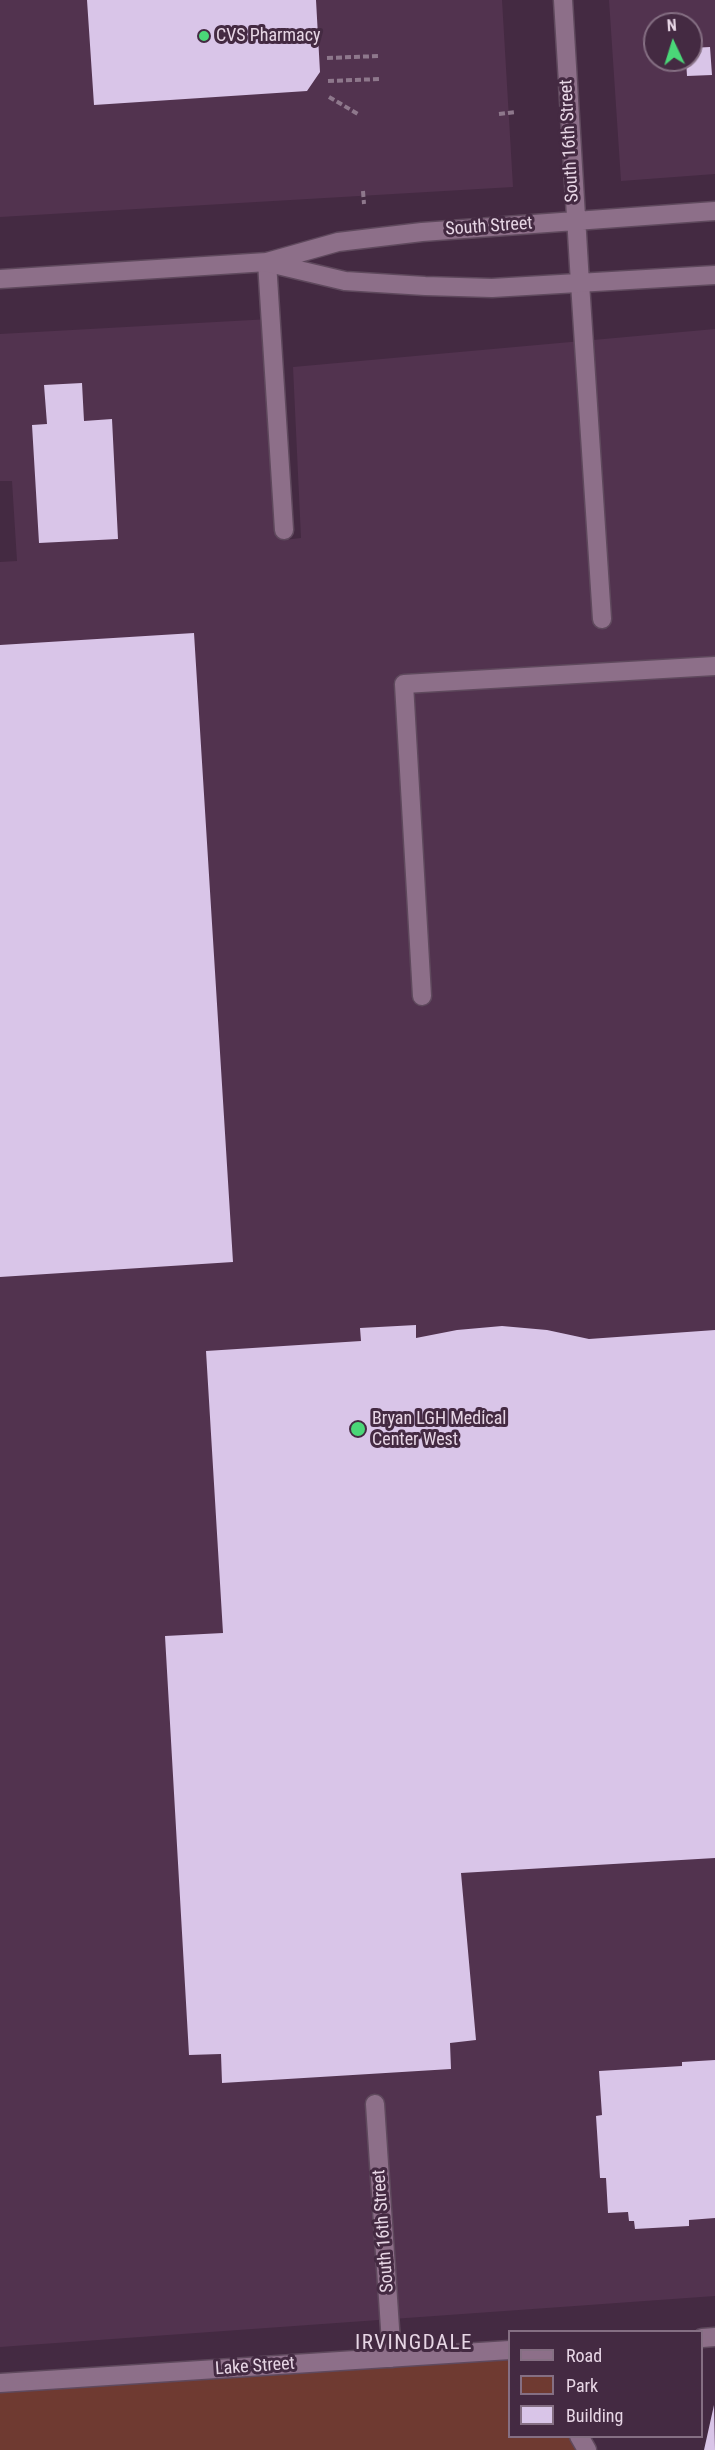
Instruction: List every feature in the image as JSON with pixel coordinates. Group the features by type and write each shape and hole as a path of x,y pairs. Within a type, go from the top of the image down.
{"main road":[{"name":"South 16th Street","path":"562,0 574,220 602,619"},
{"name":"South Street","path":"0,279 267,262 338,242 422,232 715,211"},
{"name":"South Street","path":"267,262 345,280 492,288 715,275"},
{"path":"267,262 284,530"},
{"path":"422,996 404,684 715,666"},
{"name":"South 16th Street","path":"375,2104 392,2358"},
{"name":"Lake Street","path":"0,2383 508,2350"}],"path":[{"path":"327,58 379,56"},
{"path":"328,81 380,79"},
{"path":"329,97 358,114"},
{"path":"499,114 516,112"},
{"path":"363,191 364,204"}],"shaded area":[{"path":"0,0 502,0 513,187 0,217"},
{"path":"609,0 715,0 715,174 621,181"},
{"name":"Bryan LGH Medical Center West","path":"270,319 284,540 301,538 293,367 715,329 715,2296 0,2347 0,562 17,561 12,481 0,481 0,334"}],"green space":[{"path":"508,2350 508,2438 580,2438 587,2450 0,2450 0,2383"}],"building":[{"name":"CVS Pharmacy","path":"87,0 316,0 320,72 307,91 94,105"},
{"path":"703,47 710,47 712,75 687,76 687,72 703,72"},
{"path":"82,383 84,421 112,419 118,539 39,543 32,425 47,424 44,385"},
{"path":"194,633 233,1262 0,1277 0,645"},
{"path":"416,1325 416,1338 457,1330 502,1326 547,1330 589,1339 715,1330 715,1858 461,1873 476,2040 450,2043 451,2069 222,2083 221,2054 189,2055 165,1636 223,1633 206,1351 361,1341 360,1328"},
{"path":"715,2060 715,2218 689,2220 689,2226 635,2229 634,2221 629,2221 628,2212 608,2213 606,2178 600,2178 596,2116 602,2115 599,2071 682,2066 682,2062"},
{"path":"714,2405 715,2450 704,2450"}],"place":[{"name":"CVS Pharmacy","path":"204,36"},
{"name":"Bryan LGH Medical Center West","path":"358,1429"}],"district":[{"name":"IRVINGDALE","path":"414,2344"}]}
